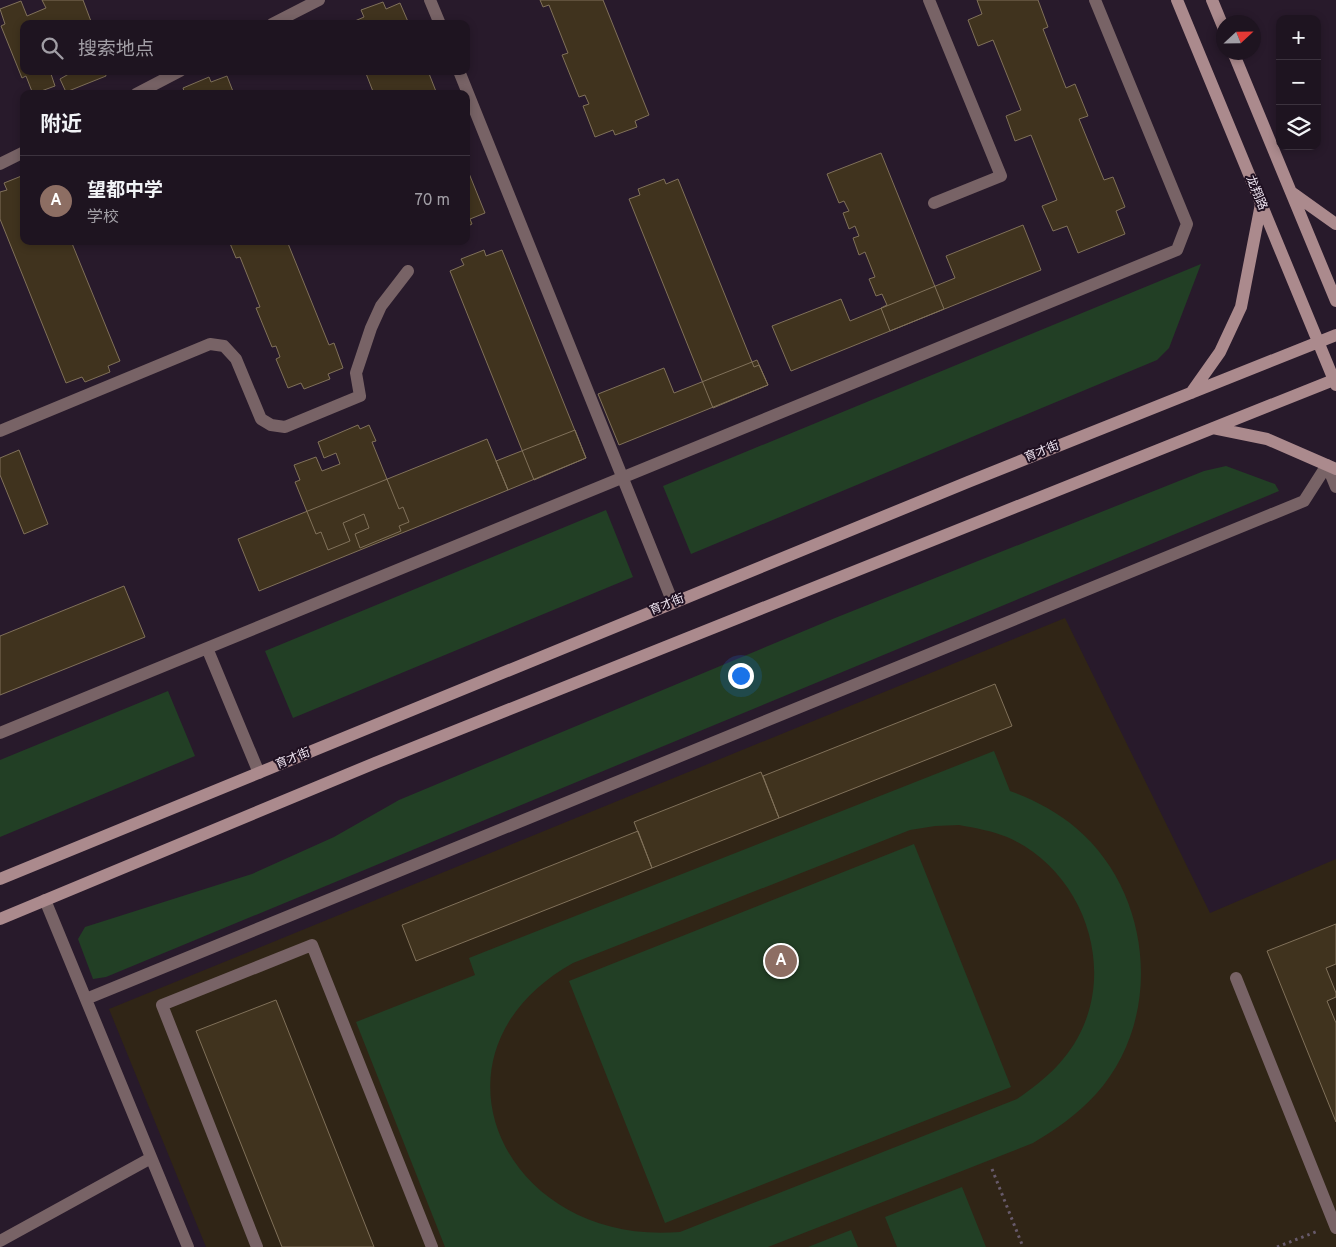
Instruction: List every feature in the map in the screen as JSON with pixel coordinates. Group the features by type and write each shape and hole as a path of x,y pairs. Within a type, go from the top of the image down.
{"street":[{"path":"280,20 319,0"},
{"path":"430,0 438,20"},
{"path":"930,0 1001,176 934,203"},
{"path":"0,733 1176,250 1187,224 1095,0"},
{"name":"龙翔路","path":"1177,0 1335,381"},
{"path":"1212,0 1218,15"},
{"path":"1236,60 1336,301"},
{"path":"144,90 172,75"},
{"path":"461,75 467,90"},
{"path":"470,98 673,603"},
{"path":"0,164 20,154"},
{"path":"1291,192 1336,224"},
{"path":"1190,393 1220,352 1241,307 1261,204"},
{"path":"0,431 210,344 224,346 236,359 261,419 272,425 285,427 360,396 356,373 371,328 381,306 408,271"},
{"name":"育才街","path":"0,879 673,603 1336,335"},
{"path":"0,919 374,763 1335,381"},
{"path":"1213,428 1267,439 1332,467"},
{"path":"1332,467 1336,487"},
{"path":"86,999 1304,501 1332,467"},
{"path":"207,648 258,773"},
{"path":"45,900 188,1247"},
{"path":"257,1247 162,1004 312,945 432,1247"},
{"path":"1236,978 1334,1220"},
{"path":"0,1241 151,1158"}],"path":[{"path":"992,1170 1023,1247"},
{"path":"1277,1247 1334,1220"}],"shaded area":[{"path":"1065,618 1210,913 1336,859 1336,1247 206,1247 109,1009"}],"green space":[{"path":"1201,264 1169,348 1157,360 691,554 663,486"},
{"path":"1226,466 1275,484 1279,491 106,977 93,979 78,939 85,927 252,874 334,837 399,800 835,618 1204,471"},
{"path":"606,510 633,577 293,718 265,651"},
{"path":"168,691 195,756 0,837 0,760"},
{"path":"994,751 1010,791 1044,806 1076,828 1102,855 1121,886 1134,921 1140,957 1140,994 1132,1030 1118,1064 1096,1094 1058,1127 1033,1143 768,1247 445,1247 356,1022 475,975 469,958","holes":["959,825 990,831 1007,837 1032,851 1053,870 1070,892 1083,917 1091,944 1094,972 1092,1000 1083,1027 1071,1049 1055,1068 1037,1084 1017,1099 680,1232 618,1228 566,1209 526,1177 500,1136 490,1091 498,1045 525,1001 573,963 910,830"]},
{"path":"914,844 1011,1087 665,1223 569,981"},
{"path":"962,1187 986,1247 897,1247 885,1217"},
{"path":"851,1230 858,1247 808,1247"}],"building":[{"path":"42,0 83,0 90,20 20,20 20,73 1,26 5,24 0,9 21,1 27,16 46,8"},
{"path":"540,0 603,0 649,115 635,121 637,127 615,135 613,130 595,137 583,106 589,104 585,95 579,97 562,55 568,53 549,5 543,7"},
{"path":"977,0 1038,0 1048,27 1043,29 1066,88 1075,84 1088,116 1079,119 1104,180 1113,177 1125,207 1116,211 1125,234 1078,253 1067,226 1053,231 1042,206 1057,200 1031,135 1015,141 1006,116 1021,110 993,40 978,46 968,20 982,14"},
{"path":"383,2 386,9 400,3 407,20 357,20 364,17 361,10"},
{"path":"21,75 51,75 55,86 44,90 31,90 26,76 22,78"},
{"path":"67,75 106,76 71,90 65,90 60,79"},
{"path":"367,75 430,75 435,90 372,90"},
{"path":"227,76 232,90 184,90 183,88 209,77 211,82"},
{"path":"881,153 944,309 890,331 881,308 887,305 882,294 876,296 869,279 875,277 865,252 859,255 853,238 859,236 855,226 849,229 843,213 849,211 844,201 839,203 827,174"},
{"path":"470,176 485,213 470,219"},
{"path":"20,177 20,245 73,245 120,361 108,366 110,372 85,382 82,377 66,383 0,219 0,192 7,190 4,183"},
{"path":"664,179 666,184 678,179 754,367 759,365 768,385 713,408 629,199 640,195 638,189"},
{"path":"1023,225 1041,270 791,371 772,326 841,299 850,321 955,278 946,256"},
{"path":"231,245 289,245 329,345 334,343 343,368 328,374 330,379 304,389 301,383 288,388 276,359 280,357 276,346 272,347 256,308 260,307 240,257 236,258"},
{"path":"484,250 486,256 502,250 586,458 534,480 450,271 464,265 461,259"},
{"path":"757,360 768,385 619,445 598,394 664,368 674,393"},
{"path":"358,425 360,429 369,425 376,441 372,442 399,509 403,507 409,522 399,526 401,531 360,548 355,534 369,528 364,514 343,523 350,541 328,550 321,532 316,534 295,482 300,480 294,465 316,457 322,471 340,464 336,453 324,458 318,442"},
{"path":"575,430 586,458 508,490 496,461"},
{"path":"487,439 508,490 259,591 238,539"},
{"path":"19,450 48,524 24,534 0,475 0,458"},
{"path":"124,586 145,637 0,695 0,636"},
{"path":"995,684 1012,726 779,818 763,776"},
{"path":"761,772 779,818 652,868 634,822"},
{"path":"638,831 652,868 416,961 402,925"},
{"path":"1336,924 1336,964 1326,968 1336,993 1336,997 1327,1001 1336,1023 1336,1122 1267,951"},
{"path":"276,1000 374,1247 282,1247 196,1031"}],"place":[{"name":"望都中学","path":"781,961"}]}
